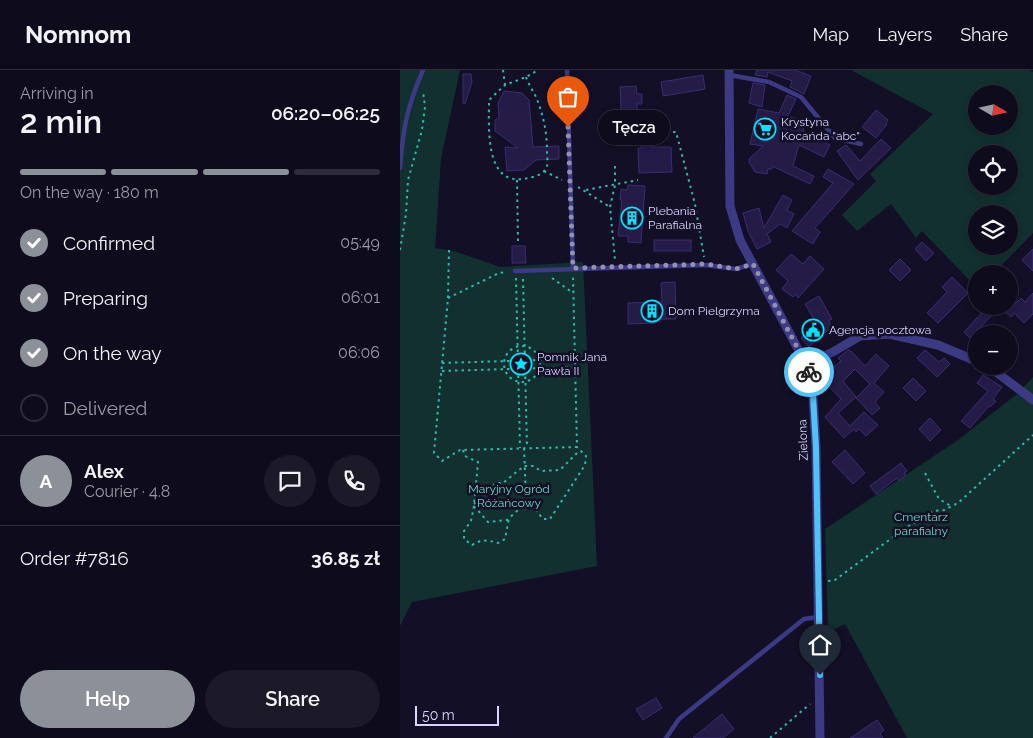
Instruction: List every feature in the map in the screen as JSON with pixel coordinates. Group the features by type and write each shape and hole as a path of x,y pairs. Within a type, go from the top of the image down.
{"street":[{"name":"Zielona","path":"729,72 730,206 734,224 740,240 806,364 813,396 816,448 820,738"},
{"path":"806,364 833,352 860,336 889,334 938,345 968,358"},
{"path":"1000,375 1033,400"}],"lane":[{"path":"400,168 403,129 411,98 424,70"},
{"path":"567,70 573,268"},
{"path":"729,72 769,82 801,97 835,138 861,144"},
{"path":"515,271 543,272 573,268 706,264 736,269 753,264"},
{"path":"666,738 679,719 788,632 804,620 819,616"}],"path":[{"path":"504,70 505,85"},
{"path":"526,77 538,101 547,132 548,165 544,172 536,176 516,180 506,177 491,157 489,100 505,85 538,70"},
{"path":"400,250 406,214 408,180 411,163 419,146 425,107 419,80"},
{"path":"634,133 676,132 695,204 706,264"},
{"path":"615,166 615,185 610,207 610,217 616,266"},
{"path":"516,180 518,241"},
{"path":"584,190 638,180"},
{"path":"449,250 448,298 434,453 442,461 463,449 520,448 525,448 578,448 586,456 585,465 550,519 543,519 526,498 524,466 525,448 525,360 523,271"},
{"path":"474,505 496,483 503,483 524,466 534,466 541,471 560,470 578,448 574,359 573,268"},
{"path":"448,298 499,272 515,271 520,448"},
{"path":"543,272 573,293"},
{"path":"517,346 524,346 534,351 540,360 540,368 535,377 525,383 518,383 509,378 504,369 504,361 508,352 517,346"},
{"path":"442,363 574,359"},
{"path":"442,370 575,366"},
{"path":"827,582 835,580 904,528 933,511 944,510 958,503 1033,435"},
{"path":"463,449 465,456 478,462 474,505 471,521 464,531 464,539 472,545 479,541 489,540 498,543 505,539 509,518"},
{"path":"925,474 939,499 951,506"},
{"path":"474,505 488,522 507,520 528,501"},
{"path":"770,738 820,695"}],"green space":[{"name":"Maryjny Ogród Różańcowy","path":"400,70 460,70 441,159 435,248 454,251 500,267 583,262 597,566 412,602 400,626"},
{"path":"851,70 1029,70 1033,72 1033,233 1018,248 1018,205 968,205 968,255 1012,255 1002,265 968,265 968,279 922,231 916,238 891,204 857,231 842,215 876,181 870,174 933,114"},
{"name":"Cmentarz parafialny","path":"1033,377 1033,738 907,738 845,624 828,632 825,529 958,440 1017,394"}],"building":[{"path":"757,70 795,70 811,76 804,94 790,87 792,81 768,72 767,77 755,75"},
{"path":"463,74 471,74 472,82 465,104 463,103"},
{"path":"703,75 705,89 663,96 661,82"},
{"path":"753,83 765,85 762,107 749,103"},
{"path":"636,86 637,94 642,94 642,104 637,104 638,127 622,128 620,87"},
{"path":"504,91 522,93 529,100 533,147 559,146 559,159 536,160 524,170 507,171 505,147 518,148 495,131 495,120 499,117 498,103"},
{"path":"787,95 796,99 788,116 805,121 803,131 830,145 824,157 799,145 793,166 814,176 810,184 772,166 772,169 768,169 767,174 755,172 749,162 749,159 763,146 750,144 758,109 779,113"},
{"path":"876,110 888,120 876,138 862,127"},
{"path":"650,135 651,147 671,147 672,172 639,173 638,148 642,148 641,136"},
{"path":"881,139 891,148 858,180 837,151 846,145 860,161"},
{"path":"828,169 854,184 815,228 820,232 813,244 792,231 833,183 823,177"},
{"name":"Plebania Parafialna","path":"628,185 645,186 641,243 628,242 628,236 618,236 622,200 620,200 621,189 627,190"},
{"path":"783,195 792,200 787,210 794,214 787,228 780,224 767,234 771,242 757,249 748,231 743,213 759,208 764,228"},
{"path":"654,240 691,240 691,251 654,251"},
{"path":"922,242 934,253 926,261 915,249"},
{"path":"512,246 525,246 526,263 512,263"},
{"path":"1033,249 1033,271 1022,260"},
{"path":"791,254 803,264 810,256 824,269 798,298 796,294 793,297 782,289 788,281 776,270"},
{"path":"900,259 911,270 900,281 889,270"},
{"path":"952,277 968,293 938,323 927,313 947,292 942,287"},
{"name":"Dom Pielgrzyma","path":"675,282 676,319 661,319 656,323 628,324 628,303 662,302 661,283"},
{"path":"1033,293 1033,314 1024,323 1016,315 1018,315 1018,301 1021,298 1025,302"},
{"path":"819,296 832,319 829,320 831,327 809,347 801,338 817,324 805,304"},
{"path":"980,315 992,315 983,325 970,325"},
{"path":"968,328 968,336 964,332"},
{"path":"848,350 864,365 876,354 889,366 874,383 884,392 875,402 880,408 872,415 856,398 870,384 855,369 843,381 856,397 838,413 850,426 864,412 878,425 866,436 859,429 856,432 854,429 844,438 825,417 841,399 821,378 841,361 838,358"},
{"path":"925,350 939,362 944,358 950,364 937,377 917,358"},
{"path":"983,375 1002,387 993,399 996,401 989,406 970,428 961,421 988,391 977,383"},
{"path":"913,378 926,391 916,401 903,388"},
{"path":"930,418 941,430 930,441 919,429"},
{"path":"845,450 865,473 853,484 832,462"},
{"path":"901,463 907,471 904,473 906,475 899,481 897,478 876,494 870,486"},
{"path":"656,698 662,708 643,720 636,709"},
{"path":"722,714 734,729 723,738 693,738"},
{"path":"877,720 884,730 880,734 883,738 850,738"}],"way so far":[{"path":"568,127 573,268 706,264 736,269 753,264 809,372"}],"place":[{"name":"Tęcza","path":"568,127"},
{"name":"Krystyna Kocańda \"abc\"","path":"765,129"},
{"name":"Plebania Parafialna","path":"632,218"},
{"name":"Dom Pielgrzyma","path":"652,311"},
{"name":"Agencja pocztowa","path":"813,330"},
{"name":"Pomnik Jana Pawła II","path":"521,364"}],"route":[{"path":"809,372 813,396 816,448 820,675"}]}
